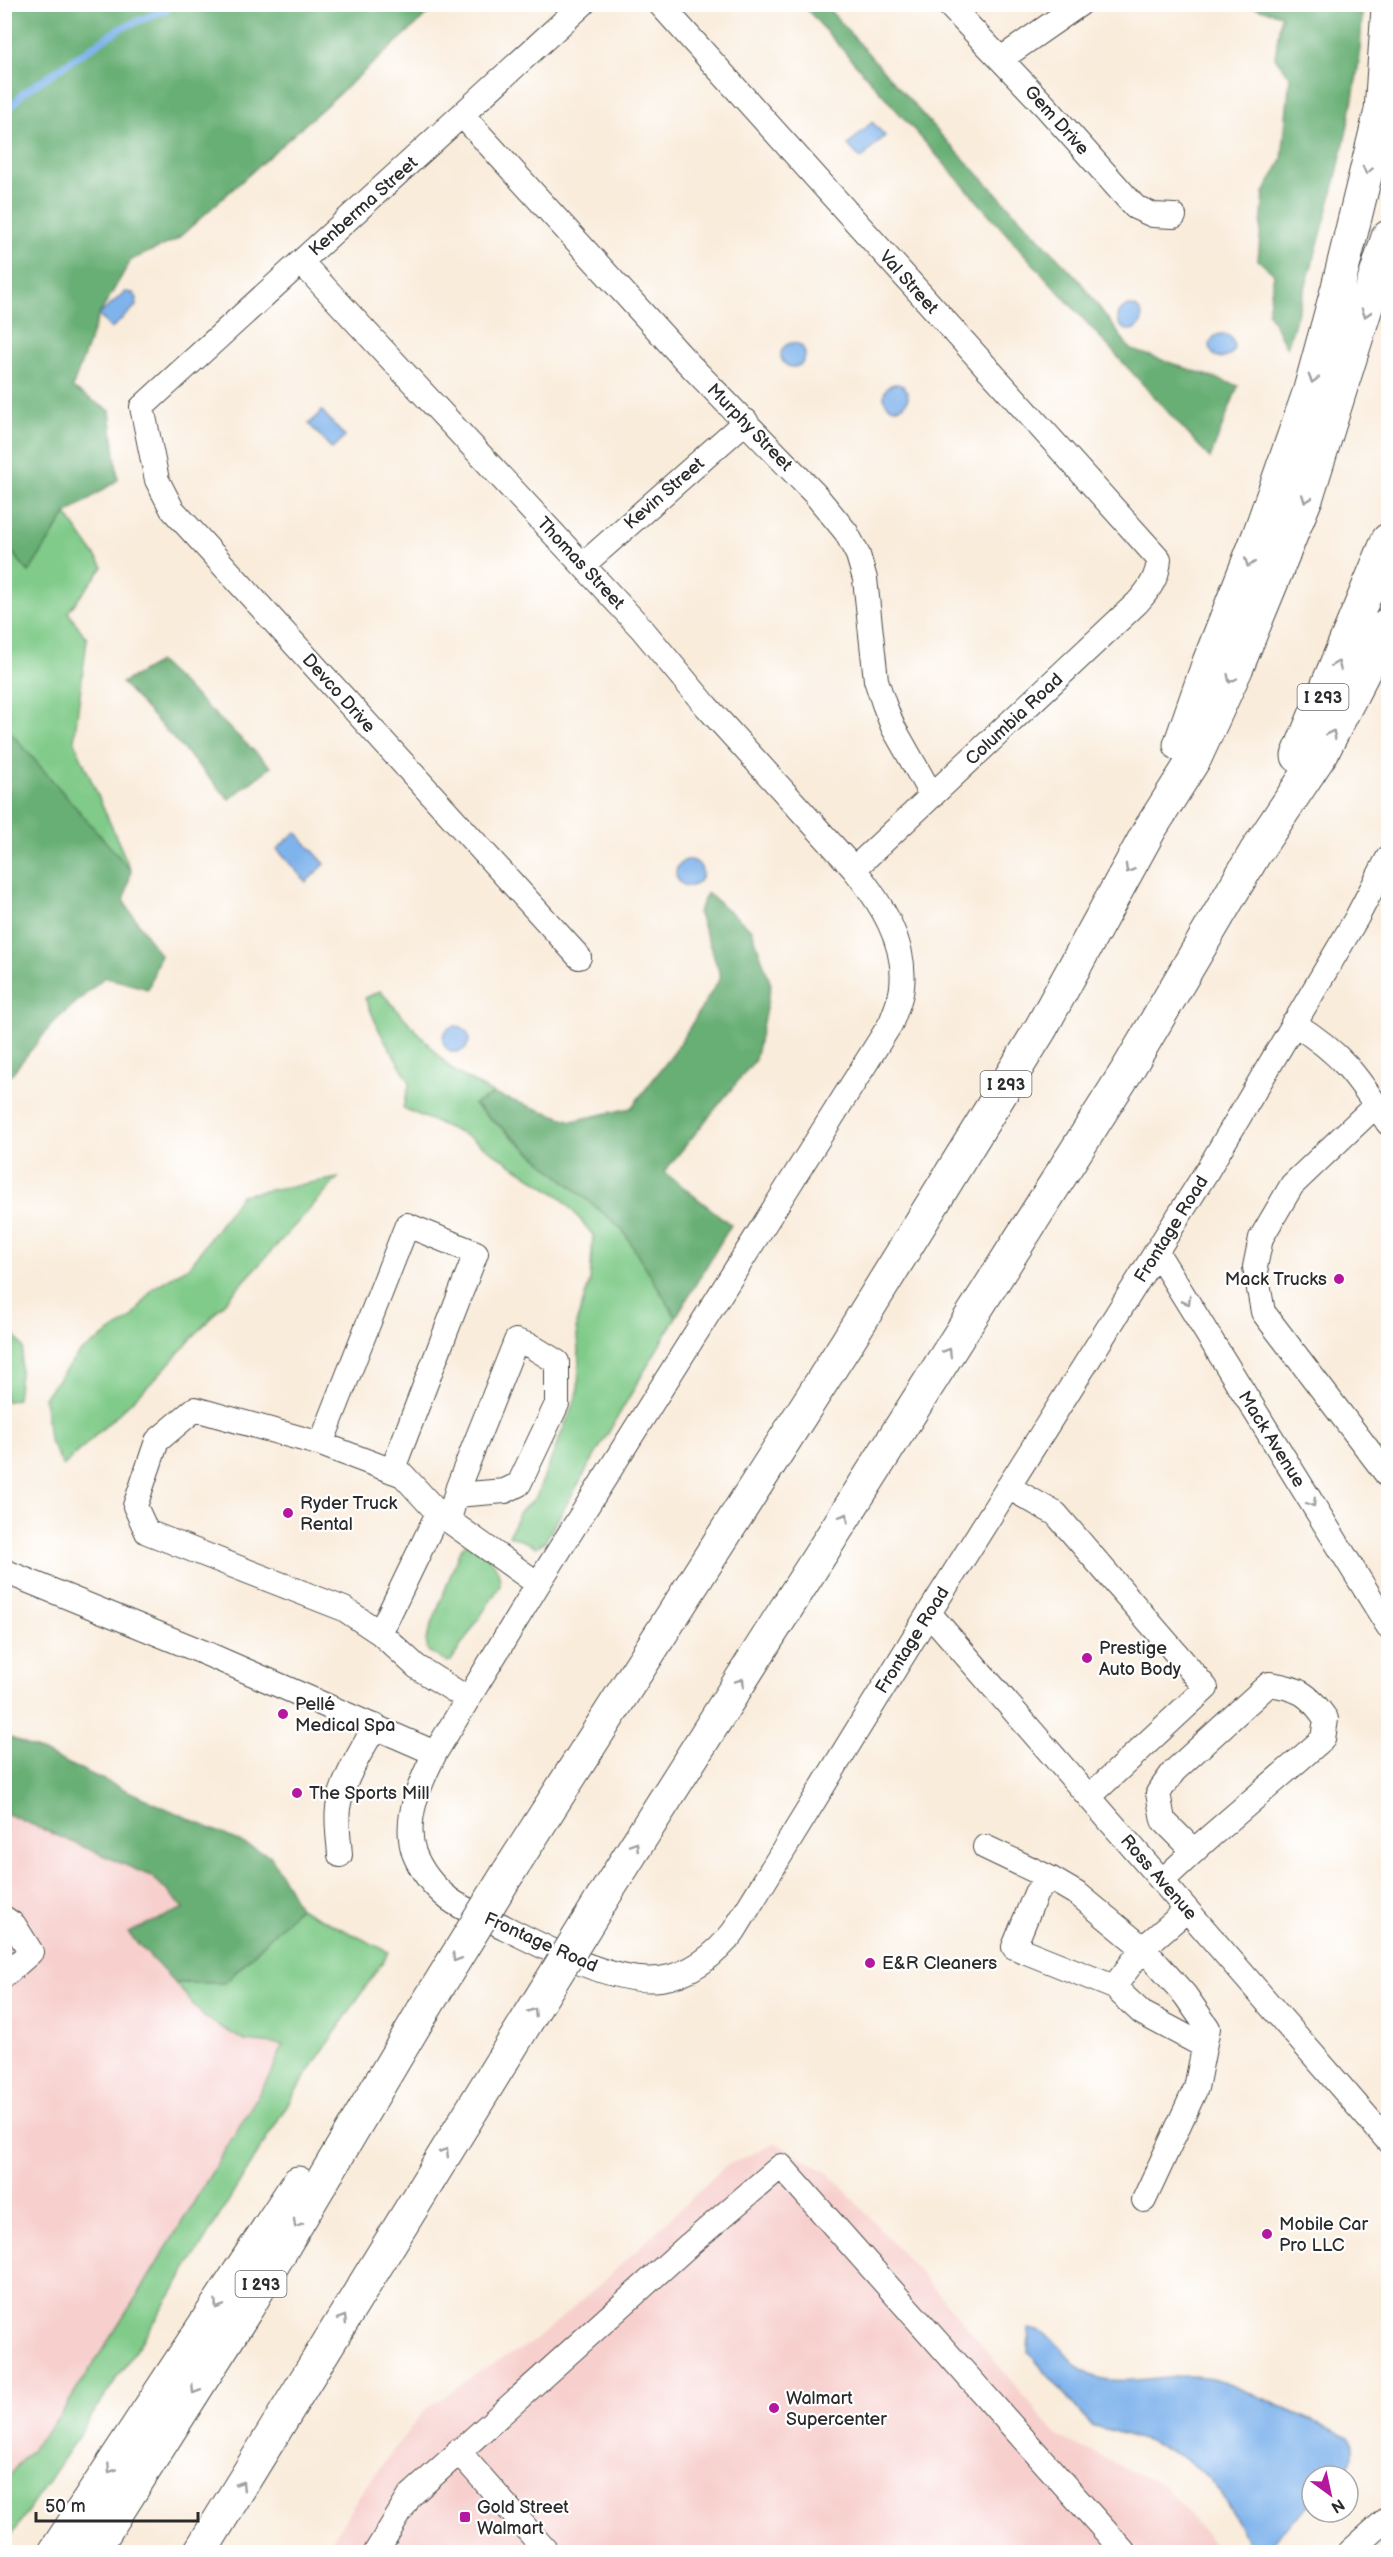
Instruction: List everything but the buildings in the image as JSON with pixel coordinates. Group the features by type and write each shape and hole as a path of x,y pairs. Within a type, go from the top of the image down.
{"highway":[{"path":"1150,829 1309,393 1382,111 1389,8"},
{"name":"I 293","path":"92,2553 247,2308 423,2011 508,1873 846,1344 1028,1048 1150,829 1195,758 1280,566 1308,496 1389,237"},
{"name":"I 293","path":"203,2548 604,1896 1128,1069 1255,853 1389,540"},
{"path":"1255,853 1323,751 1389,624"},
{"path":"55,2553 164,2390 286,2198 387,2071"}],"street":[{"name":"Kenberma Street","path":"142,407 583,4"},
{"name":"Val Street","path":"660,4 1159,559"},
{"name":"Gem Drive","path":"948,4 1135,207 1153,215 1174,216"},
{"path":"1001,59 1080,4"},
{"name":"Murphy Street","path":"462,115 685,360 831,512 846,532 858,555 867,596 873,656 879,688 893,727 932,796"},
{"name":"Thomas Street","path":"301,262 642,628 707,708 854,869"},
{"name":"Devco Drive","path":"142,407 157,480 172,509 579,957"},
{"name":"Kevin Street","path":"583,565 746,421"},
{"name":"Columbia Road","path":"854,869 1137,603 1150,586 1159,559"},
{"name":"Frontage Road","path":"854,869 880,905 898,947 902,987 891,1023 538,1584 435,1753 423,1778 411,1817 411,1839 418,1863 440,1891 452,1901 550,1951 603,1970 642,1979 678,1975 722,1947 734,1931 929,1613 1208,1171 1293,1023 1356,920 1389,858"},
{"path":"1293,1023 1319,1039 1340,1057 1383,1114 1292,1185 1261,1238 1255,1267 1263,1312 1389,1476"},
{"path":"321,1444 407,1226 476,1253 392,1471"},
{"name":"Mack Avenue","path":"1156,1251 1389,1626"},
{"path":"380,1633 456,1495 516,1341 557,1362 556,1404 519,1484 505,1491 456,1495"},
{"path":"468,1699 417,1667 380,1633 344,1609 147,1532 135,1506 158,1441 195,1409 321,1444 403,1475 443,1516 538,1584"},
{"path":"1008,1487 1056,1514 1206,1688 1089,1797"},
{"path":"4,1571 205,1653 435,1753"},
{"name":"Ross Avenue","path":"929,1613 1389,2141"},
{"path":"1162,1881 1323,1739 1326,1719 1313,1700 1292,1688 1269,1684 1174,1771 1158,1793 1163,1820 1194,1851"},
{"path":"340,1855 338,1806 375,1726"},
{"path":"985,1847 1050,1878 1078,1895 1143,1948 1185,1995 1208,2028 1196,2088 1144,2200"},
{"path":"1050,1878 1036,1893 1014,1947 1114,1987 1142,2013 1204,2046"},
{"path":"1114,1987 1143,1948 1187,1910"},
{"path":"4,1917 14,1925 31,1952 4,1976"},
{"path":"376,2553 410,2496 690,2244 781,2166 1124,2553"},
{"path":"458,2451 547,2553"},
{"path":"1350,2553 1389,2518"}],"shaded area":[{"path":"5,1813 153,1877 185,1908 129,1933 204,2017 245,2041 283,2044 272,2072 146,2282 60,2416 5,2480"},
{"path":"776,2143 830,2174 941,2296 1057,2436 1166,2487 1220,2552 325,2552 364,2488 423,2412 480,2371 532,2343 603,2282 725,2166"}],"green space":[{"path":"4,5 438,5 176,240 131,260 99,315 72,388 110,411 118,480 66,514 29,572 4,543"},
{"path":"803,5 825,5 939,133 1079,280 1130,349 1238,386 1210,458 1027,257"},
{"path":"1254,5 1363,5 1358,68 1345,139 1328,210 1287,348 1268,312 1274,274 1258,260 1264,193 1282,160 1290,76 1275,58 1281,15 1253,7"},
{"path":"66,514 103,567 68,612 87,639 74,741 131,871 5,726 4,543 29,572"},
{"path":"159,662 271,767 229,799 122,683"},
{"path":"5,726 131,871 124,902 160,955 148,989 105,977 54,1022 5,1082"},
{"path":"707,893 752,930 771,985 755,1060 664,1172 731,1225 676,1317 622,1229 474,1104 494,1094 572,1121 631,1108 673,1054 721,977 698,912"},
{"path":"380,991 452,1070 494,1094 474,1105 622,1229 676,1317 545,1541 537,1547 509,1535 519,1513 536,1497 578,1392 579,1362 576,1324 590,1281 593,1235 561,1197 471,1138 403,1108 410,1082 380,1032 365,998"},
{"path":"338,1178 153,1381 63,1466 49,1439 44,1397 79,1353 133,1317 153,1288 190,1266 241,1195"},
{"path":"5,1319 23,1348 17,1399 5,1402"},
{"path":"467,1543 495,1565 500,1578 500,1586 451,1661 446,1662 428,1651 426,1640 460,1550"},
{"path":"5,1735 271,1856 299,1908 225,1983 175,1983 128,1933 184,1908 153,1877 5,1813"},
{"path":"299,1908 389,1952 295,2092 157,2318 5,2545 5,2480 60,2416 146,2282 272,2072 283,2045 245,2041 204,2017 175,1983 225,1983"}],"water":[{"path":"872,122 885,136 861,159 848,145"},
{"path":"125,292 133,293 137,298 136,306 111,329 99,315"},
{"path":"1130,306 1135,307 1141,313 1141,323 1135,329 1130,330 1125,329 1119,323 1118,318 1119,313 1125,307"},
{"path":"1222,334 1231,337 1234,346 1231,355 1222,358 1213,355 1210,346 1213,337"},
{"path":"793,343 802,346 805,355 802,364 793,367 784,364 781,355 784,346"},
{"path":"896,384 905,387 908,396 905,405 896,408 887,405 884,396 887,387"},
{"path":"322,411 345,437 332,449 309,424"},
{"path":"296,832 325,864 306,882 277,849"},
{"path":"689,860 698,864 702,873 698,882 689,886 680,882 676,873 680,864"},
{"path":"456,1026 465,1030 469,1039 465,1048 456,1052 447,1048 443,1039 447,1030"},
{"path":"1029,2329 1049,2337 1079,2368 1098,2378 1124,2381 1191,2376 1212,2379 1349,2437 1353,2447 1352,2457 1349,2464 1300,2464 1300,2515 1262,2551 1251,2549 1221,2494 1197,2467 1154,2444 1092,2425 1028,2352"}],"waterway":[{"path":"4,115 23,93 119,29 167,9 168,4"}],"place":[{"name":"Mack Trucks","path":"1339,1279"},
{"name":"Ryder Truck Rental","path":"288,1513"},
{"name":"Prestige Auto Body","path":"1087,1658"},
{"name":"Pellé Medical Spa","path":"283,1714"},
{"name":"The Sports Mill","path":"297,1793"},
{"name":"E&R Cleaners","path":"870,1963"},
{"name":"Mobile Car Pro LLC","path":"1267,2234"},
{"name":"Walmart Supercenter","path":"774,2408"},
{"name":"Gold Street Walmart","path":"465,2517"}]}
